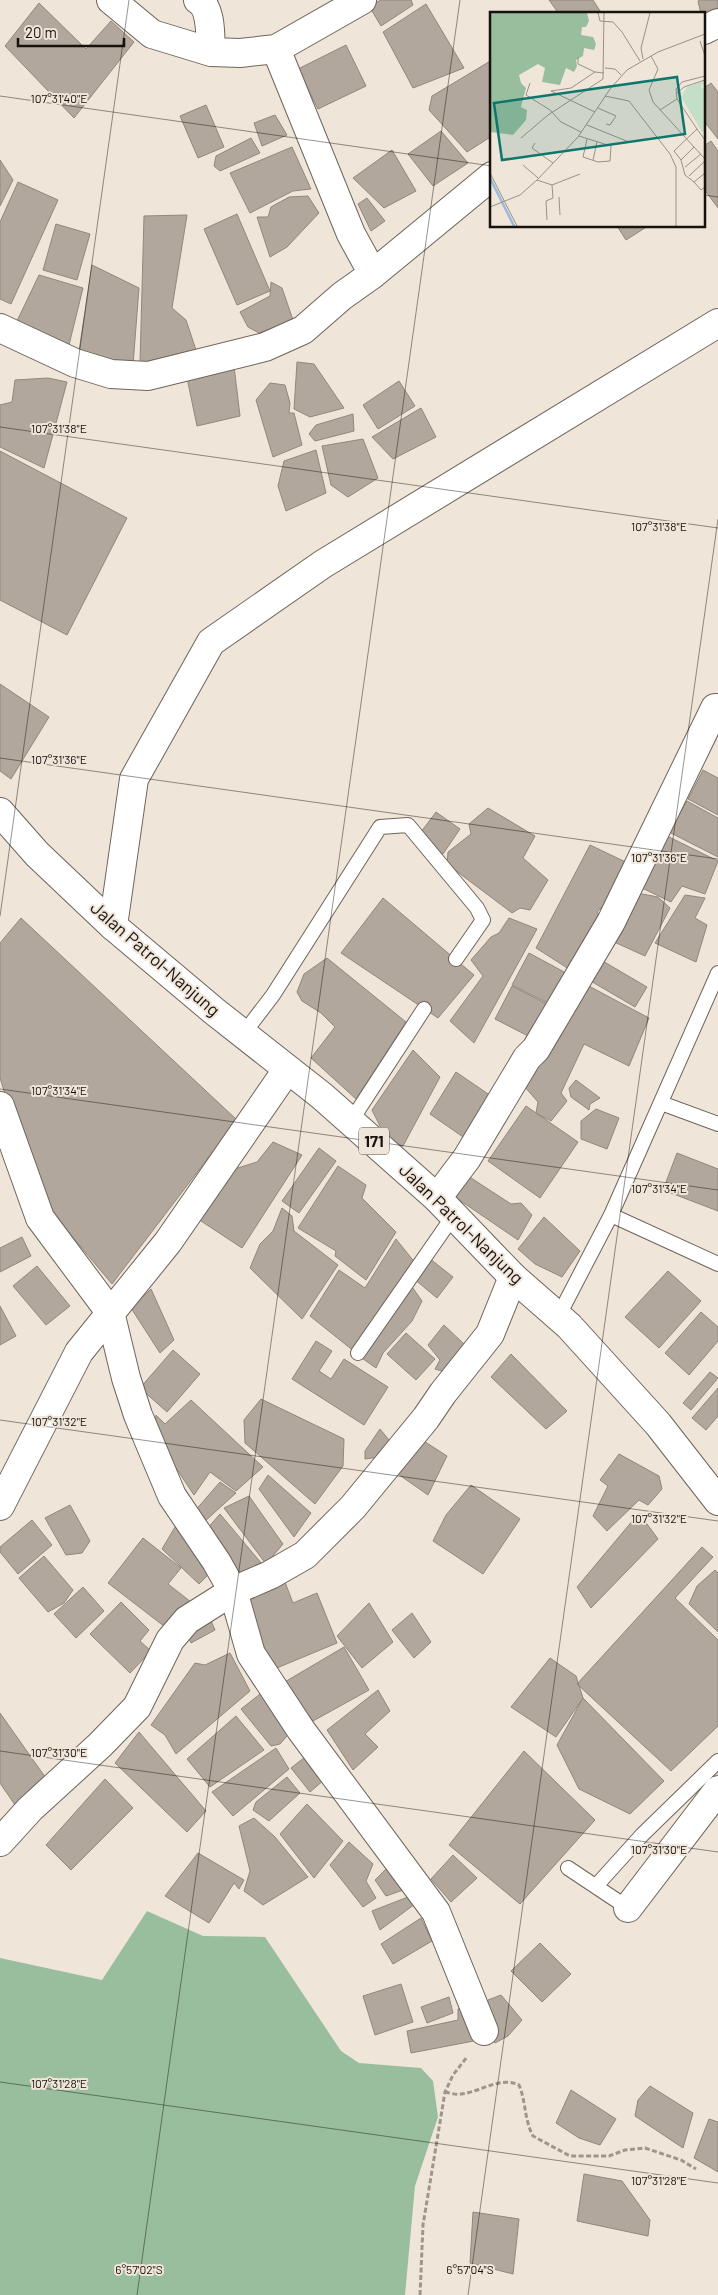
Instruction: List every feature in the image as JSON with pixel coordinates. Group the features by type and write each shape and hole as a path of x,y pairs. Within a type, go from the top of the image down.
{"street":[{"path":"111,0 152,34 211,52 240,53 276,49 362,0"},
{"path":"198,0 203,3 207,10 211,52"},
{"path":"706,29 718,23"},
{"path":"276,49 351,234 373,274"},
{"path":"0,328 75,364 111,374 148,376 265,347 303,330 342,296 373,274 490,178"},
{"path":"113,926 134,779 211,642 323,564 718,323"},
{"path":"445,1207 467,1158 527,1058 536,1049 611,922 715,708"},
{"name":"Jalan Patrol-Nanjung","path":"0,812 37,854 113,926 214,1011 244,1033 287,1070 313,1088 351,1121 445,1207 512,1277 559,1315 658,1424 718,1501"},
{"path":"0,1506 79,1352 168,1242 287,1070"},
{"path":"0,1106 40,1218 110,1312 138,1415 172,1496 216,1561 233,1591 251,1654 301,1730 436,1912 484,2031"},
{"path":"0,1842 30,1809 100,1745 137,1707 170,1640 187,1620 233,1591 270,1576 305,1555 353,1507 426,1418 442,1393 490,1334 512,1277"},
{"path":"628,1908 718,1790"}],"lane":[{"path":"244,1033 273,995 380,827 408,825 477,908 483,920 456,959"},
{"path":"559,1315 611,1215 718,973"},
{"path":"351,1121 424,1009"},
{"path":"661,1103 718,1124"},
{"path":"358,1353 445,1207"},
{"path":"611,1215 718,1264"},
{"path":"596,1886 642,1835 718,1761"},
{"path":"568,1868 628,1908"}],"path":[{"path":"420,2295 423,2225 445,2092 462,2061 481,2050 486,2042 484,2031"},
{"path":"445,2092 461,2094 501,2082 513,2082 519,2085 521,2089 523,2106 533,2136 556,2150 570,2156 609,2156 625,2150 645,2148 681,2160 696,2169"}],"green space":[{"path":"147,1911 203,1936 265,1937 341,2051 359,2063 421,2068 433,2081 438,2117 415,2186 405,2295 0,2295 0,1958 102,1980"}],"building":[{"path":"381,0 411,0 413,5 381,26 369,6"},
{"path":"549,0 593,0 601,12 558,12"},
{"path":"718,0 718,8 706,15 706,12 701,12 698,1"},
{"path":"39,3 86,49 111,21 134,42 74,118 5,46"},
{"path":"426,4 464,68 413,88 383,32"},
{"path":"346,45 366,86 318,109 298,69"},
{"path":"490,61 490,137 467,152 429,110 432,96"},
{"path":"711,83 718,92 718,139 706,124 706,87"},
{"path":"206,105 224,147 198,158 180,116"},
{"path":"275,115 287,135 262,146 254,123"},
{"path":"441,131 468,163 433,186 408,154"},
{"path":"251,138 260,153 220,171 214,166 216,156"},
{"path":"711,141 718,151 718,208 706,192 706,145"},
{"path":"292,147 311,189 293,191 250,213 230,173"},
{"path":"392,150 416,191 384,208 353,178"},
{"path":"0,160 13,180 0,206"},
{"path":"18,182 58,200 11,304 0,299 0,222"},
{"path":"308,196 319,213 287,247 270,257 257,217 268,217 271,207 289,197"},
{"path":"367,198 385,221 371,231 358,204"},
{"path":"237,214 270,291 237,305 204,229"},
{"path":"187,215 172,308 186,320 196,350 140,363 144,216"},
{"path":"56,224 90,234 77,280 43,270"},
{"path":"618,228 645,228 626,240"},
{"path":"92,265 139,288 133,365 78,358"},
{"path":"39,275 83,288 68,349 17,321"},
{"path":"271,282 282,288 293,320 259,333 248,327 240,312 270,296"},
{"path":"297,362 314,364 344,408 310,417 294,409"},
{"path":"234,366 240,416 197,426 186,373"},
{"path":"48,378 67,382 44,468 0,447 0,405 12,402 15,380"},
{"path":"399,381 415,406 378,429 363,405"},
{"path":"270,383 285,385 290,403 289,413 294,413 302,445 273,457 256,400"},
{"path":"421,408 436,437 393,459 372,437"},
{"path":"353,414 354,431 315,441 309,434 316,425"},
{"path":"363,439 378,478 348,497 331,485 322,446"},
{"path":"316,450 326,493 286,511 278,486 284,461"},
{"path":"0,451 127,518 67,635 0,600"},
{"path":"0,684 49,717 11,779 0,771"},
{"path":"703,770 718,778 718,815 688,799"},
{"path":"687,801 718,818 718,857 669,832"},
{"path":"488,808 535,836 523,858 548,880 530,910 520,908 512,913 447,864 448,852 471,834 469,824"},
{"path":"436,812 460,829 443,854 418,836"},
{"path":"665,835 718,861 705,894 682,886 671,902 642,888"},
{"path":"590,845 634,866 617,899 607,896 606,903 597,912 605,921 572,971 536,948"},
{"path":"637,893 658,897 670,908 645,956 612,941"},
{"path":"685,895 705,898 695,918 707,925 696,962 655,943"},
{"path":"383,898 474,975 438,1018 341,953"},
{"path":"21,918 237,1120 112,1284 44,1203 31,1176 0,1078 0,943"},
{"path":"509,918 537,929 474,1043 450,1021 483,976 471,960 491,937 499,933"},
{"path":"529,953 566,973 550,1004 512,985"},
{"path":"327,958 406,1022 356,1099 311,1058 335,1027 321,1013 302,1001 297,992 304,974"},
{"path":"601,960 647,987 635,1007 589,980"},
{"path":"585,984 649,1018 629,1066 584,1044 561,1093 567,1101 551,1121 536,1113 538,1102 524,1086"},
{"path":"512,986 549,1005 532,1038 495,1019"},
{"path":"413,1050 440,1077 403,1146 388,1142 372,1110"},
{"path":"456,1072 494,1098 466,1139 430,1114"},
{"path":"576,1080 600,1098 590,1104 589,1110 571,1097 569,1088"},
{"path":"526,1106 578,1142 540,1198 488,1161"},
{"path":"596,1109 619,1118 607,1149 581,1139 581,1121"},
{"path":"273,1142 302,1155 242,1248 198,1219 228,1171 257,1162"},
{"path":"319,1148 336,1161 299,1213 282,1201"},
{"path":"677,1153 718,1169 718,1211 663,1190"},
{"path":"338,1166 366,1185 362,1198 396,1232 366,1280 335,1256 336,1251 298,1228"},
{"path":"468,1176 511,1204 521,1203 532,1215 518,1240 455,1197"},
{"path":"282,1208 292,1216 294,1231 338,1265 302,1319 250,1268 260,1244 273,1231"},
{"path":"544,1217 580,1251 562,1277 535,1264 518,1249"},
{"path":"22,1237 31,1256 0,1272 0,1248"},
{"path":"396,1239 416,1264 355,1352 310,1316 339,1270 365,1288"},
{"path":"429,1258 453,1277 437,1298 413,1278"},
{"path":"37,1266 70,1306 46,1325 13,1286"},
{"path":"668,1271 701,1301 659,1348 625,1317"},
{"path":"410,1284 422,1301 412,1321 383,1353 376,1368 359,1356"},
{"path":"151,1289 174,1340 160,1353 131,1308"},
{"path":"0,1306 16,1336 0,1345"},
{"path":"701,1312 718,1327 718,1341 689,1375 665,1353"},
{"path":"444,1325 466,1346 449,1373 435,1369 440,1360 428,1345"},
{"path":"406,1333 435,1359 416,1380 387,1354"},
{"path":"316,1341 332,1351 319,1371 331,1379 344,1359 388,1387 364,1425 292,1379"},
{"path":"173,1350 200,1374 167,1412 140,1388"},
{"path":"511,1354 567,1411 546,1429 491,1377"},
{"path":"710,1372 718,1378 691,1410 683,1403"},
{"path":"718,1388 718,1416 706,1430 692,1418"},
{"path":"261,1399 344,1439 343,1466 315,1504 245,1443 244,1420"},
{"path":"191,1400 263,1467 236,1491 210,1472 194,1495 154,1435 156,1415 165,1424"},
{"path":"380,1429 389,1440 379,1457 365,1459 365,1451"},
{"path":"419,1438 447,1456 428,1495 398,1474 407,1451"},
{"path":"619,1454 659,1476 662,1489 648,1505 639,1500 607,1531 593,1516 608,1486 600,1480"},
{"path":"268,1475 311,1513 294,1537 259,1489"},
{"path":"220,1482 236,1493 203,1523 194,1512"},
{"path":"471,1485 520,1519 483,1574 433,1541 446,1515"},
{"path":"249,1496 283,1544 266,1564 224,1508"},
{"path":"70,1505 90,1541 82,1553 66,1555 45,1518"},
{"path":"639,1513 658,1539 591,1608 577,1587"},
{"path":"220,1514 262,1564 248,1575 228,1572 205,1531"},
{"path":"32,1520 52,1545 18,1574 0,1552 0,1547"},
{"path":"175,1527 217,1566 199,1584 162,1549"},
{"path":"143,1538 181,1568 168,1584 191,1602 169,1630 108,1583"},
{"path":"702,1547 713,1557 675,1598 718,1640 718,1726 671,1771 577,1684"},
{"path":"44,1556 73,1590 64,1603 48,1612 19,1578"},
{"path":"715,1570 718,1573 718,1632 689,1604 697,1586"},
{"path":"283,1577 293,1603 317,1593 337,1643 272,1670 241,1595"},
{"path":"83,1587 104,1611 76,1638 54,1614"},
{"path":"121,1602 149,1630 140,1641 151,1651 130,1673 90,1634"},
{"path":"369,1603 393,1642 362,1668 337,1636"},
{"path":"412,1613 431,1642 414,1658 392,1630"},
{"path":"209,1616 215,1630 191,1643 184,1628"},
{"path":"344,1647 369,1690 313,1721 283,1683"},
{"path":"230,1653 250,1691 176,1754 165,1735 151,1725 195,1663 205,1665"},
{"path":"550,1658 576,1676 583,1698 556,1737 511,1707"},
{"path":"378,1690 390,1711 365,1734 378,1747 353,1770 327,1730"},
{"path":"264,1691 293,1729 280,1744 271,1746 241,1709"},
{"path":"583,1698 664,1781 630,1814 579,1789 557,1745"},
{"path":"0,1713 48,1781 15,1805 0,1783"},
{"path":"236,1716 264,1750 210,1787 187,1759"},
{"path":"139,1732 206,1811 187,1832 115,1763"},
{"path":"276,1748 289,1769 233,1816 212,1792"},
{"path":"314,1750 332,1773 310,1792 291,1768"},
{"path":"524,1751 595,1820 520,1904 449,1845"},
{"path":"287,1777 300,1793 269,1821 253,1810 256,1802"},
{"path":"105,1779 133,1808 71,1870 46,1845"},
{"path":"307,1804 343,1841 314,1878 280,1834"},
{"path":"254,1818 275,1837 308,1877 263,1905 244,1891 250,1871 239,1826"},
{"path":"349,1842 373,1864 366,1881 376,1898 363,1907 330,1865"},
{"path":"198,1853 244,1880 239,1889 234,1883 209,1923 165,1896"},
{"path":"453,1855 477,1878 451,1902 431,1879"},
{"path":"392,1863 409,1888 386,1896 375,1880"},
{"path":"413,1895 415,1904 380,1930 372,1911"},
{"path":"421,1918 432,1941 393,1964 381,1944"},
{"path":"540,1943 571,1974 542,2002 511,1971"},
{"path":"401,1984 413,2022 375,2035 363,1996"},
{"path":"501,1995 522,2020 508,2036 495,2043 482,2011 488,2000"},
{"path":"449,1997 453,2013 427,2023 421,2007"},
{"path":"469,2004 479,2040 411,2053 407,2031 458,2020 458,2009"},
{"path":"650,2086 693,2113 683,2148 635,2116 638,2100"},
{"path":"571,2090 616,2119 600,2145 579,2138 556,2123"},
{"path":"709,2119 718,2122 718,2172 694,2158"},
{"path":"584,2174 622,2181 650,2220 648,2236 577,2221"},
{"path":"473,2212 519,2219 513,2274 470,2263"}]}
